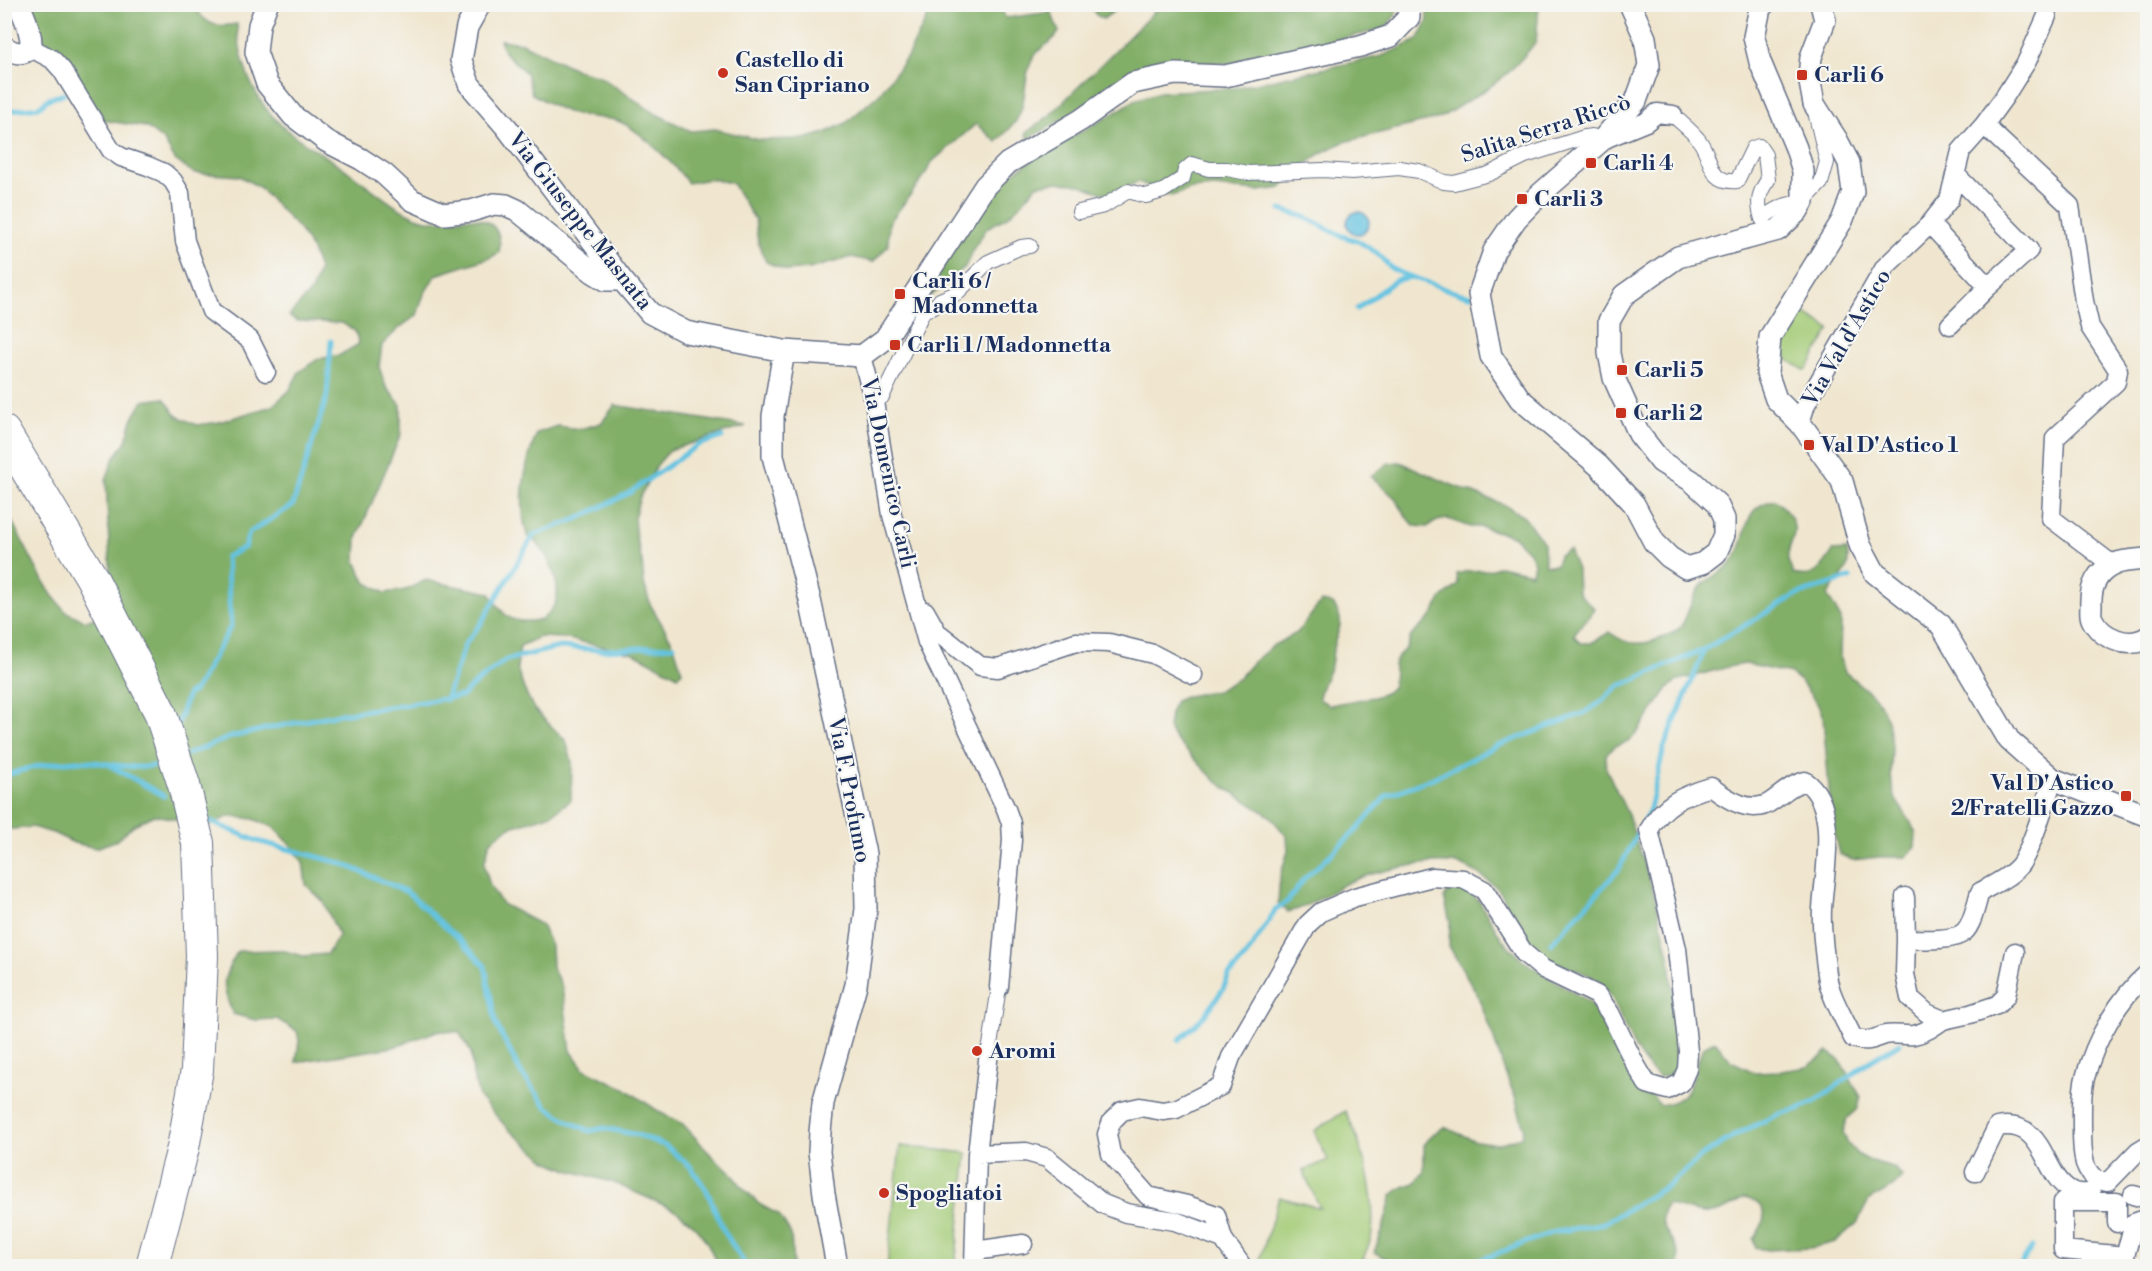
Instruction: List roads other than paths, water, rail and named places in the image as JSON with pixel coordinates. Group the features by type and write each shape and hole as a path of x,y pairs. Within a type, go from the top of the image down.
{"highway":[{"path":"4,432 92,578 160,712 184,785 198,843 202,956 197,1070 183,1148 152,1266"}],"street":[{"path":"4,47 18,53 26,52 31,48 32,39 29,28 19,4"},
{"path":"267,4 259,25 256,52 267,84 293,116 326,141 362,159 384,174 412,200 444,214 471,212 494,204 506,205 517,210 593,272 606,280 622,280"},
{"name":"Via Giuseppe Masnata","path":"480,4 466,27 461,60 470,84 507,128 622,280 650,313 686,332 784,351 862,356"},
{"name":"Via Domenico Carli","path":"974,1259 977,1154 999,987 1012,840 1011,823 992,775 927,642 892,515 874,402 862,356 885,339 985,186 1008,163 1081,120 1132,83 1175,74 1225,76 1360,46 1391,36 1409,17 1409,4"},
{"path":"1630,4 1645,38 1649,65 1636,101 1602,140 1537,197 1516,219 1494,251 1479,294 1491,356 1520,399 1599,466 1634,504 1654,542 1669,557 1686,568 1703,563 1716,553 1724,535 1724,519 1717,504 1692,481 1661,462 1639,434 1614,378 1609,353 1609,321 1624,295 1678,257 1778,230 1797,212 1821,183 1827,162 1809,77 1811,57 1825,20 1821,4"},
{"path":"1764,4 1760,8 1754,37 1760,62 1796,148 1803,171 1803,202"},
{"name":"Via Val d'Astico","path":"1800,423 1806,404 1885,267 1930,224 1949,200 1961,151 1984,125 2027,61 2047,16"},
{"path":"31,48 52,59 62,70 111,150 121,157 164,173 173,181 180,193 185,241 211,311 250,340 266,372"},
{"name":"Via Val d'Astico","path":"1814,104 1849,163 1853,192 1842,221 1770,337 1767,373 1776,399 1800,423 1842,481 1860,545 1875,573 1941,625 2009,740 2053,779 2148,816"},
{"name":"Salita Serra Riccò","path":"1079,212 1104,206 1128,191 1146,196 1163,191 1182,178 1185,170 1192,164 1209,169 1227,169 1248,173 1323,170 1352,172 1399,168 1419,171 1444,182 1454,183 1489,174 1525,156 1585,137 1593,136 1602,140 1646,122 1657,112 1673,115 1700,140 1717,177 1725,182 1737,181 1753,148 1759,146 1765,155 1768,180 1759,192 1758,208 1762,219 1775,208 1788,203 1803,202"},
{"path":"1984,125 2070,206 2090,327 2118,370 2116,382 2055,438 2051,518 2106,560 2115,564"},
{"path":"1950,325 2029,250 1955,174"},
{"path":"1930,224 1988,287"},
{"path":"874,402 882,397 924,310 934,307 940,300 949,298 957,292 988,262 1021,247 1030,246"},
{"name":"Via F. Profumo","path":"784,351 773,416 773,456 810,600 865,854 866,909 856,985 823,1103 820,1132 819,1152 824,1194 837,1266"},
{"path":"2148,559 2115,564 2099,575 2090,591 2091,618 2104,634 2124,642 2142,641 2148,637"},
{"path":"914,591 937,632 980,666 998,668 1076,642 1087,642 1109,643 1153,654 1193,675"},
{"path":"1906,939 1947,938 1963,933 1970,922 1980,892 2019,866 2031,842 2053,779"},
{"path":"1242,1266 1222,1239 1216,1215 1187,1205 1148,1196 1111,1154 1107,1134 1109,1127 1122,1111 1140,1107 1163,1112 1176,1109 1221,1086 1231,1057 1308,924 1321,912 1355,897 1432,877 1463,879 1484,890 1524,953 1543,969 1597,995 1610,1013 1647,1084 1667,1090 1681,1083 1687,1069 1688,1051 1677,950 1650,830 1658,815 1686,794 1711,787 1732,802 1754,807 1770,803 1789,786 1805,782 1815,788 1823,805 1828,840 1822,911 1827,977 1853,1038 1862,1041 1874,1040 1886,1035 1914,1035 1931,1029 1943,1020 1997,1005 2006,996 2015,952"},
{"path":"1905,897 1905,974 1910,998 1927,1012 1943,1020"},
{"path":"2148,973 2136,983 2118,1007 2098,1040 2084,1080 2082,1140 2087,1169 2096,1180 2108,1182 2138,1151 2148,1145"},
{"path":"1975,1172 1997,1127 2008,1125 2018,1127 2039,1144 2055,1175 2071,1191 2092,1193 2118,1190 2129,1161"},
{"path":"977,1154 1026,1152 1047,1158 1103,1204 1126,1214 1175,1221 1222,1239"},
{"path":"2117,1223 2118,1202 2063,1202 2063,1250 2125,1256 2134,1223 2148,1218"},
{"path":"974,1259 1023,1244"}],"water":[{"path":"1358,212 1366,215 1369,223 1366,231 1358,234 1350,231 1347,223 1350,215"}],"waterway":[{"path":"4,111 39,107 48,99 64,94"},
{"path":"1281,210 1305,217 1342,236 1358,241 1377,253 1391,268 1401,273 1471,296"},
{"path":"1357,309 1396,280 1412,277"},
{"path":"177,726 188,694 195,690 231,626 226,557 245,547 249,533 293,505 327,396 331,341"},
{"path":"446,700 465,644 480,625 534,535 577,519 629,493 698,445 722,437"},
{"path":"1179,1040 1205,1015 1223,989 1229,975 1247,955 1276,909 1288,901 1304,879 1358,829 1386,796 1433,778 1497,746 1584,713 1601,702 1617,687 1705,649 1796,595 1850,578"},
{"path":"188,754 231,737 265,729 334,715 462,696 506,660 560,647 602,650 674,646"},
{"path":"1551,944 1619,869 1650,809 1664,747 1705,649"},
{"path":"4,776 40,766 77,761 132,767 165,763"},
{"path":"111,766 164,796"},
{"path":"202,818 257,841 341,863 407,892 485,966 496,1024 521,1073 547,1107 568,1121 590,1131 604,1128 638,1135 666,1146 690,1166 707,1191 724,1231 746,1266"},
{"path":"1464,1266 1551,1233 1604,1223 1669,1185 1703,1155 1739,1133 1779,1114 1796,1110 1816,1101 1872,1060 1900,1043"},
{"path":"2020,1266 2032,1247"}],"place":[{"name":"Castello di San Cipriano","path":"723,73"},
{"name":"Carli 6","path":"1802,75"},
{"name":"Carli 4","path":"1591,163"},
{"name":"Carli 3","path":"1522,199"},
{"name":"Carli 6 / Madonnetta","path":"900,294"},
{"name":"Carli 1 / Madonnetta","path":"895,345"},
{"name":"Carli 5","path":"1622,370"},
{"name":"Carli 2","path":"1621,413"},
{"name":"Val D'Astico 1","path":"1809,445"},
{"name":"Val D'Astico 2/Fratelli Gazzo","path":"2126,796"},
{"name":"Aromi","path":"977,1051"},
{"name":"Spogliatoi","path":"884,1193"}]}
